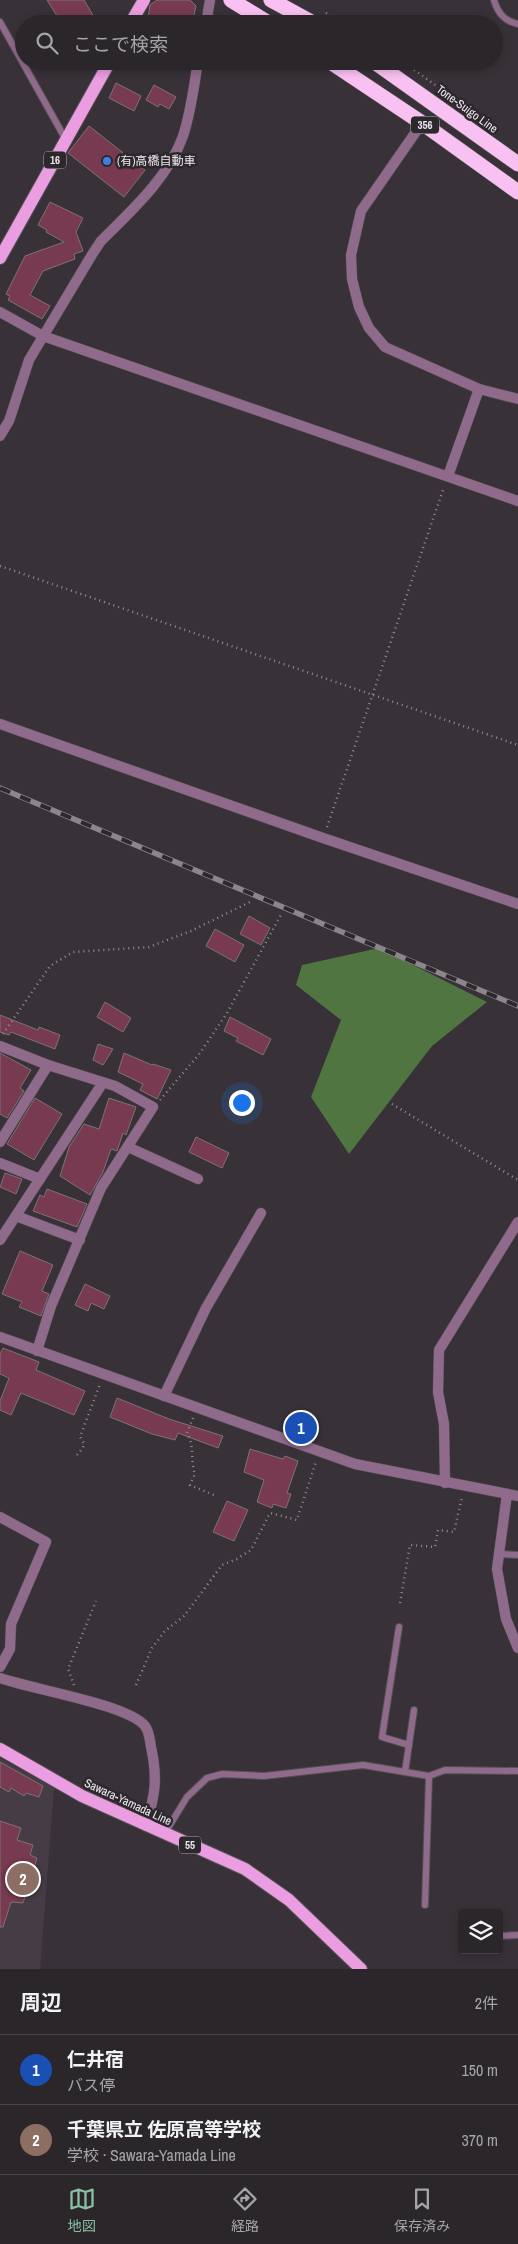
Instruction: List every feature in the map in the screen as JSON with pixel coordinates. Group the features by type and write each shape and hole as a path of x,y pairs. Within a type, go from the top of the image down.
{"highway":[{"path":"231,0 255,15"},
{"path":"271,0 298,15"},
{"name":"356","path":"342,70 422,123 518,192"},
{"name":"Tone-Suigo Line","path":"386,70 518,164"}],"main road":[{"path":"135,15 144,0"},
{"name":"16","path":"0,258 105,70"},
{"name":"Sawara-Yamada Line","path":"0,1749 82,1796 245,1869 268,1883 289,1900 357,1968"}],"street":[{"path":"208,15 210,0"},
{"path":"0,436 9,421 29,360 101,241 163,173 173,158 182,136 196,70"},
{"path":"422,123 361,212 351,255 352,279 359,307 369,328 385,347 479,389 518,399"},
{"path":"0,312 43,336 518,501"},
{"path":"448,476 479,389"},
{"path":"0,724 323,838 518,904"},
{"path":"0,1046 102,1084 115,1086 153,1107 101,1188 52,1306 37,1351"},
{"path":"0,1142 48,1065"},
{"path":"0,1240 102,1084"},
{"path":"128,1148 198,1179"},
{"path":"0,1163 40,1179"},
{"path":"164,1396 206,1308 261,1213"},
{"path":"16,1216 80,1240"},
{"path":"444,1483 444,1424 438,1392 439,1350 518,1222"},
{"path":"0,1337 355,1464 518,1496"},
{"path":"507,1494 498,1569 504,1610 518,1648"},
{"path":"0,1517 46,1542 11,1624 10,1649 0,1666"},
{"path":"0,1678 113,1709 137,1719 145,1726 151,1746 156,1782 155,1797 146,1826"}],"lane":[{"path":"494,0 498,12 502,15"},
{"path":"503,16 510,22 518,24"},
{"path":"0,22 15,49"},
{"path":"27,70 66,140"},
{"path":"499,1554 518,1555"},
{"path":"399,1627 382,1737 409,1746"},
{"path":"405,1772 414,1710"},
{"path":"165,1834 187,1797 207,1778 222,1774 264,1776 363,1764 429,1776 445,1770 518,1772"},
{"path":"425,1905 429,1776"},
{"path":"503,1936 518,1935"}],"path":[{"path":"323,838 441,496"},
{"path":"0,566 518,745"},
{"path":"0,1038 50,966 73,952 149,946 191,931 252,901"},
{"path":"153,1107 200,1053 227,1013 282,913"},
{"path":"392,1104 518,1180"},
{"path":"77,1455 83,1448 84,1443 80,1437 104,1374"},
{"path":"197,1407 187,1433 191,1438 193,1451 191,1465 195,1474 190,1485 214,1495"},
{"path":"136,1685 156,1642 184,1616 222,1565 238,1559 251,1550 270,1513 297,1520 320,1451"},
{"path":"400,1603 410,1545 435,1547 438,1530 454,1532 465,1486"},
{"path":"69,1696 75,1686 68,1669 96,1601"}],"shaded area":[{"path":"0,1758 54,1788 40,1969 0,1969"}],"green space":[{"path":"379,948 487,1002 432,1046 349,1154 311,1097 341,1020 296,985 302,965"}],"building":[{"path":"47,0 84,0 93,15 56,15"},
{"path":"157,0 190,0 196,6 194,15 148,15 150,5"},
{"path":"116,83 141,96 134,111 109,98"},
{"path":"154,85 176,97 169,109 160,104 158,107 146,100"},
{"name":"(有)高橋自動車","path":"89,126 145,170 124,197 68,153"},
{"path":"50,202 83,218 76,232 83,251 74,254 75,259 43,271 30,295 50,306 42,319 8,300 10,296 6,294 25,256 64,242 38,225"},
{"path":"249,916 270,928 261,945 240,934"},
{"path":"215,929 244,945 235,962 206,946"},
{"path":"105,1002 131,1018 123,1032 97,1017"},
{"path":"0,1015 38,1030 39,1027 60,1035 55,1049 11,1032 9,1035 0,1032"},
{"path":"230,1017 271,1039 263,1055 236,1041 238,1038 224,1031"},
{"path":"98,1044 113,1049 103,1065 93,1060"},
{"path":"0,1053 31,1070 20,1088 24,1091 7,1118 0,1114"},
{"path":"124,1053 152,1065 171,1070 157,1099 140,1090 143,1084 118,1072"},
{"path":"35,1098 62,1114 34,1160 7,1144"},
{"path":"109,1098 136,1107 126,1135 123,1133 117,1151 111,1149 103,1172 90,1195 60,1176 69,1147 84,1124 99,1129"},
{"path":"196,1137 229,1153 222,1168 189,1152"},
{"path":"5,1173 22,1179 16,1194 0,1187"},
{"path":"47,1189 87,1204 77,1227 33,1211 40,1195 44,1197"},
{"path":"20,1251 53,1265 42,1291 49,1294 41,1316 19,1307 22,1302 2,1294"},
{"path":"85,1284 110,1296 104,1309 91,1303 88,1311 75,1305"},
{"path":"3,1348 39,1362 36,1370 85,1391 74,1415 21,1393 11,1415 0,1410 0,1401 9,1378 0,1374 0,1354"},
{"path":"117,1398 169,1419 223,1436 218,1448 178,1433 175,1440 152,1434 110,1417"},
{"path":"250,1449 283,1459 285,1456 298,1461 287,1493 291,1494 286,1508 273,1504 272,1508 257,1502 264,1480 244,1472"},
{"path":"227,1501 248,1510 234,1541 213,1532"},
{"path":"0,1762 43,1786 39,1797 26,1793 24,1796 11,1788 9,1792 0,1787"},
{"path":"0,1821 21,1828 17,1840 33,1845 30,1855 37,1858 23,1903 11,1902 3,1927 0,1927"}],"railway":[{"path":"0,788 518,1006"}],"place":[{"name":"(有)高橋自動車","path":"107,161"},
{"name":"仁井宿","path":"301,1428"},
{"name":"千葉県立 佐原高等学校","path":"23,1879"}]}
